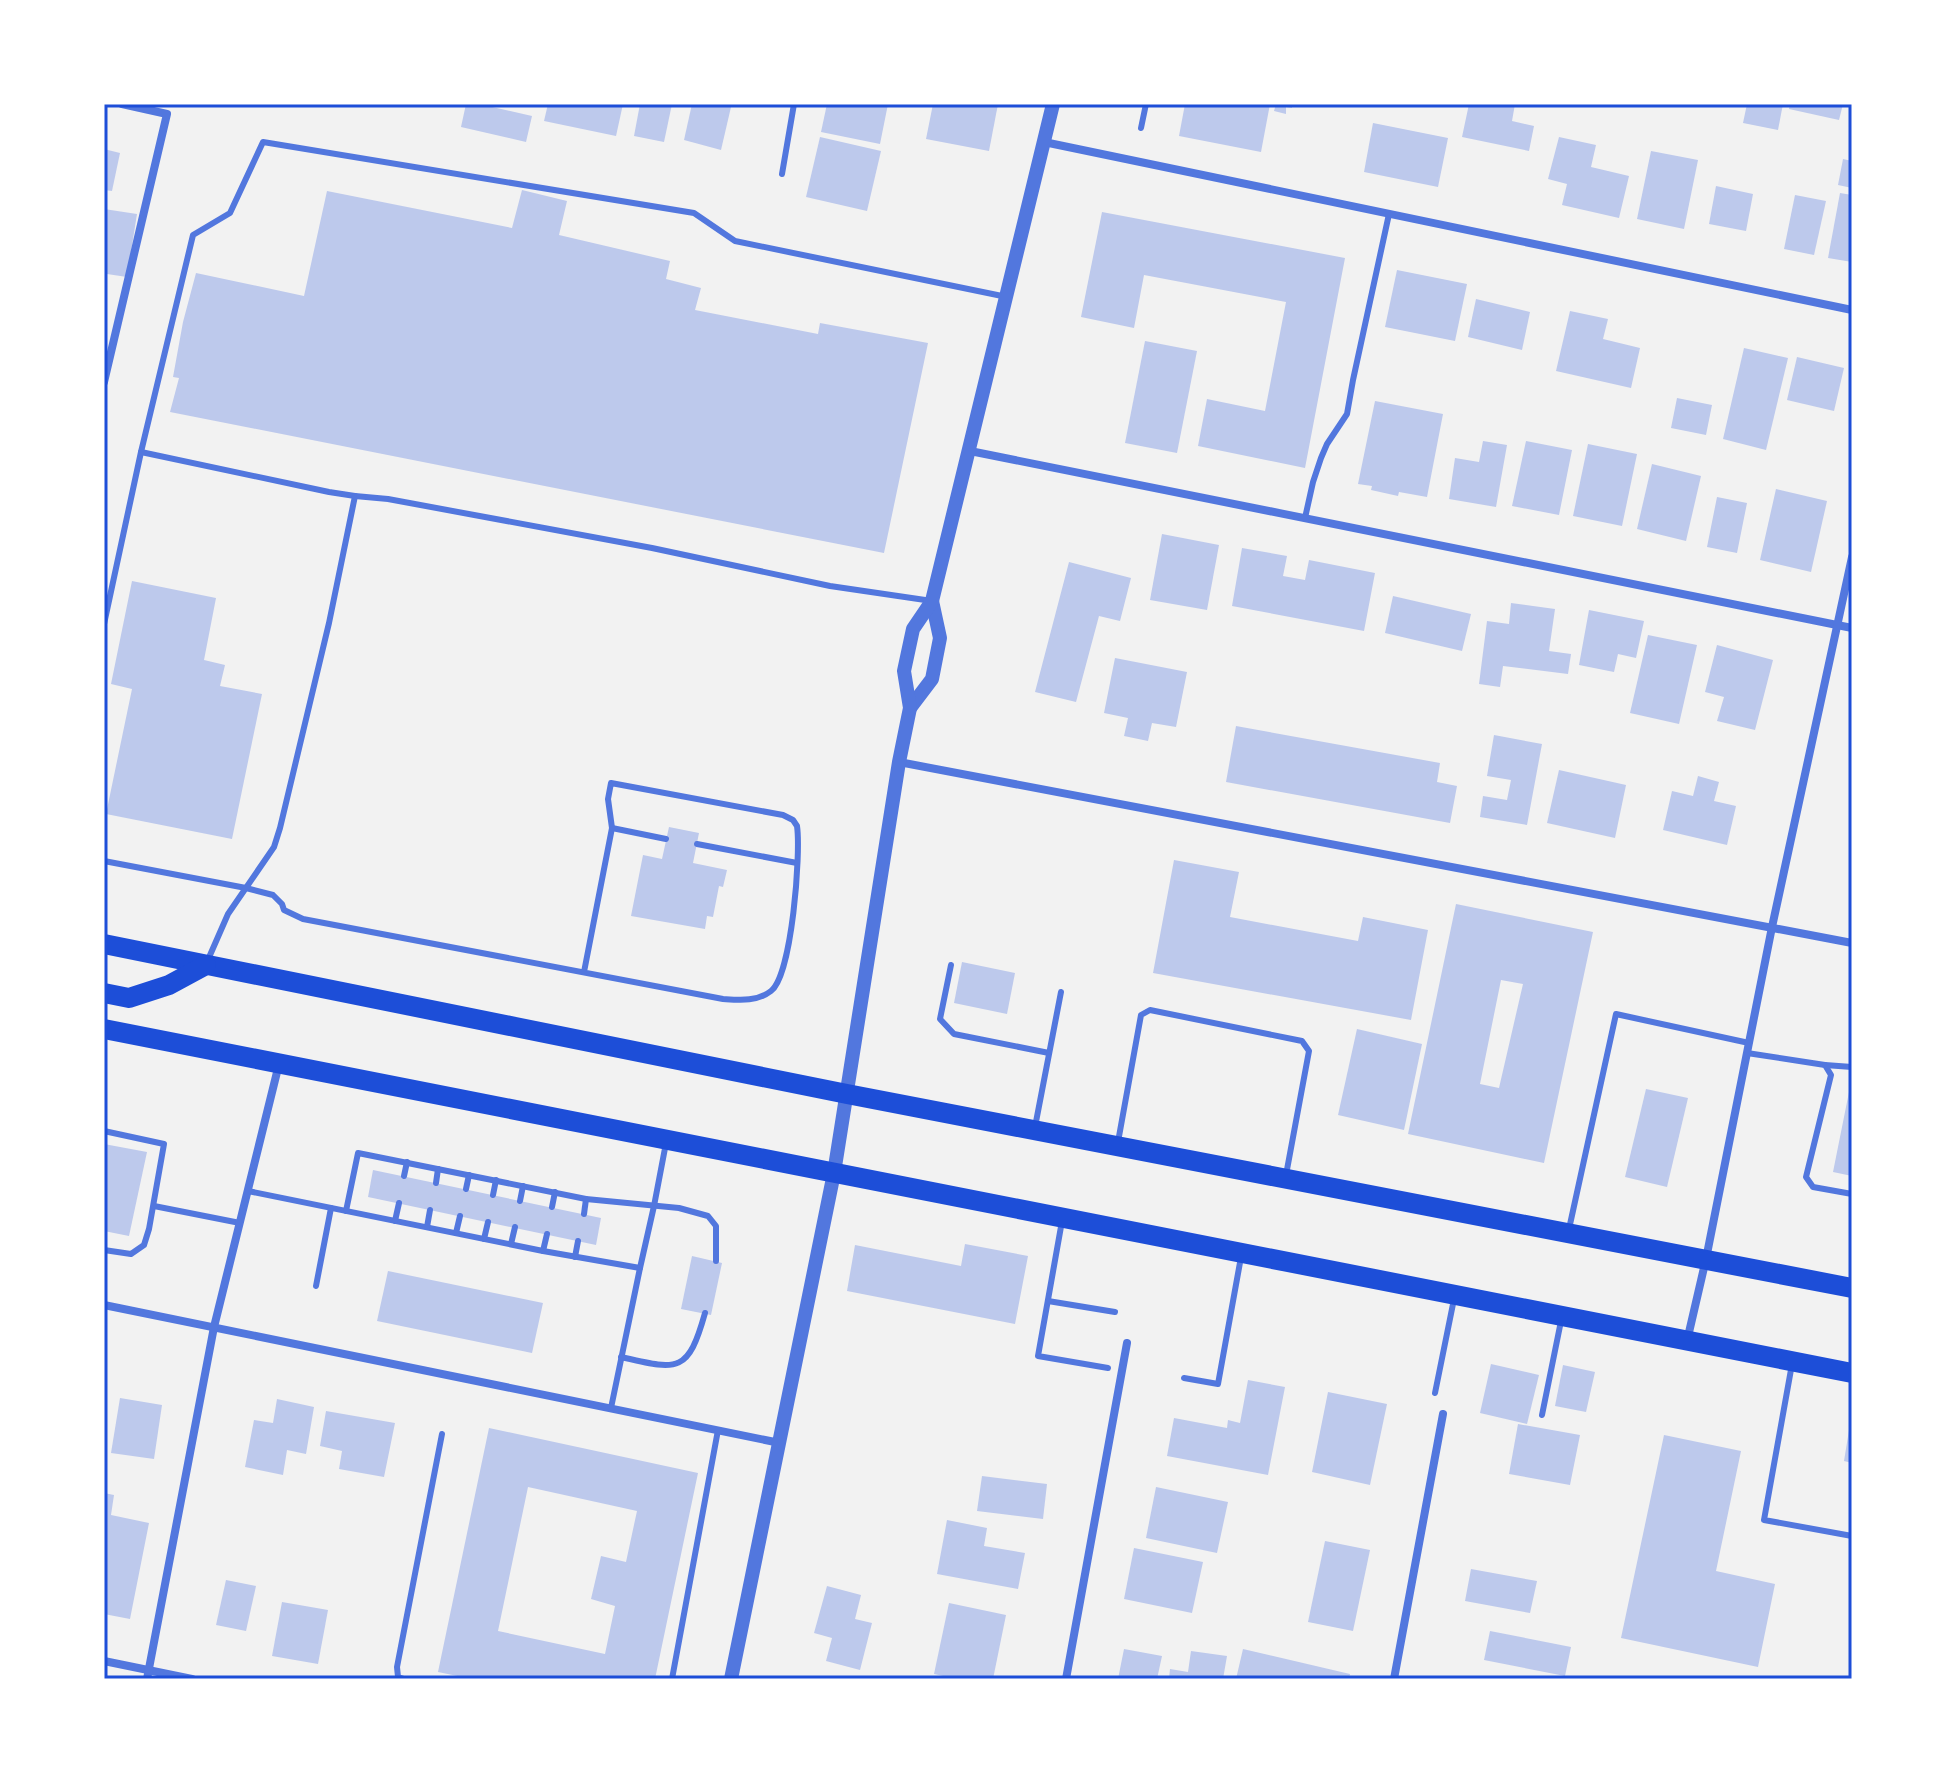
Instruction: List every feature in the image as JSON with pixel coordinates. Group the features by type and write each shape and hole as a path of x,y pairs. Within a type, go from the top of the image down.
{"main road":[{"path":"104,944 847,1094 1852,1288"},
{"path":"104,993 129,998 169,985 206,965"},
{"path":"104,1029 1852,1373"}],"street":[{"path":"104,382 167,114 122,104"},
{"path":"731,1679 834,1173 910,708 904,671 913,629 932,601 1053,104"},
{"path":"1044,142 1852,310"},
{"path":"970,451 1852,628"},
{"path":"1687,1341 1852,557"},
{"path":"910,708 932,679 938,651 940,638 932,601"},
{"path":"899,762 1852,943"},
{"path":"148,1674 214,1327 279,1063"},
{"path":"104,1305 780,1443"},
{"path":"1066,1679 1127,1343"},
{"path":"1394,1679 1443,1414"},
{"path":"104,1661 148,1674 192,1679"}],"lane":[{"path":"782,174 794,104"},
{"path":"1141,128 1146,104"},
{"path":"104,624 193,235 230,213 263,142 694,213 735,241 1007,297"},
{"path":"1305,518 1321,458 1347,414 1389,214"},
{"path":"141,452 329,492 388,499 652,548 830,586 932,601"},
{"path":"206,965 228,914 274,847 329,623 355,496"},
{"path":"104,861 273,895 284,910 303,919 723,999 756,999 777,985 785,963 797,863 798,833 793,820 783,815 611,783 608,799 612,828 584,972"},
{"path":"612,828 666,839"},
{"path":"697,844 797,863"},
{"path":"951,965 940,1019 954,1034 1049,1053"},
{"path":"1034,1130 1061,992"},
{"path":"1117,1146 1141,1015 1150,1010 1302,1041 1309,1051 1285,1178"},
{"path":"1568,1233 1616,1014 1749,1043"},
{"path":"1747,1053 1852,1067"},
{"path":"1825,1065 1831,1075 1806,1177 1813,1187 1852,1194"},
{"path":"104,1131 164,1144 144,1245 131,1254 104,1250"},
{"path":"611,1408 667,1140"},
{"path":"346,1211 358,1153 586,1199 679,1208 708,1216 716,1226 716,1261"},
{"path":"404,1176 407,1162"},
{"path":"436,1183 438,1169"},
{"path":"466,1189 469,1175"},
{"path":"493,1195 496,1180"},
{"path":"520,1201 523,1186"},
{"path":"248,1191 640,1268"},
{"path":"552,1207 555,1192"},
{"path":"584,1214 586,1199"},
{"path":"395,1221 399,1203"},
{"path":"154,1206 240,1223"},
{"path":"316,1286 331,1208"},
{"path":"427,1227 430,1210"},
{"path":"456,1233 460,1216"},
{"path":"1062,1218 1038,1356 1108,1368"},
{"path":"484,1239 488,1222"},
{"path":"511,1244 515,1227"},
{"path":"543,1251 547,1234"},
{"path":"575,1257 578,1241"},
{"path":"1184,1378 1218,1384 1242,1253"},
{"path":"1435,1393 1454,1295"},
{"path":"1048,1301 1115,1312"},
{"path":"621,1357 660,1366 681,1364 691,1353 705,1313"},
{"path":"1542,1415 1562,1317"},
{"path":"1792,1361 1764,1520 1852,1536"},
{"path":"672,1679 718,1430"},
{"path":"404,1679 398,1677 397,1667 442,1434"}],"building":[{"path":"466,104 532,116 526,142 461,127"},
{"path":"548,104 623,104 616,136 544,121"},
{"path":"640,104 672,104 664,142 634,136"},
{"path":"692,104 731,107 721,150 684,140"},
{"path":"827,104 888,104 880,144 821,132"},
{"path":"933,104 998,104 989,151 926,139"},
{"path":"1185,104 1270,104 1261,152 1179,136"},
{"path":"1276,104 1292,104 1292,108 1286,107 1286,114 1274,111"},
{"path":"1469,104 1515,104 1512,121 1534,126 1529,151 1462,137"},
{"path":"1747,104 1783,104 1778,130 1743,123"},
{"path":"1790,104 1843,104 1839,120 1789,109"},
{"path":"1373,123 1448,138 1438,187 1364,172"},
{"path":"820,137 881,151 867,211 806,197"},
{"path":"1559,137 1596,145 1591,167 1629,176 1619,218 1562,205 1567,184 1548,179"},
{"path":"104,149 120,153 112,191 104,190"},
{"path":"1651,151 1698,160 1684,229 1637,219"},
{"path":"1843,159 1852,161 1852,188 1838,185"},
{"path":"1716,186 1753,194 1746,231 1709,224"},
{"path":"522,190 567,201 559,235 670,261 666,279 701,288 695,310 818,334 820,323 928,343 884,553 170,412 179,378 173,377 183,322 196,273 304,296 327,191 512,228"},
{"path":"1840,193 1852,195 1852,262 1828,258"},
{"path":"1795,195 1826,201 1814,255 1784,249"},
{"path":"104,209 137,214 127,277 107,274 106,282 104,282"},
{"path":"1102,212 1345,258 1305,468 1198,446 1207,399 1265,411 1286,302 1144,275 1134,328 1081,317"},
{"path":"1397,270 1467,284 1455,341 1385,327"},
{"path":"1476,299 1530,312 1522,350 1468,337"},
{"path":"1570,311 1608,319 1603,339 1640,348 1631,388 1556,371"},
{"path":"1145,341 1197,351 1177,453 1125,443"},
{"path":"1744,348 1788,358 1766,450 1723,439"},
{"path":"1797,357 1844,368 1834,411 1787,400"},
{"path":"1677,398 1712,405 1706,435 1671,428"},
{"path":"1375,401 1443,414 1427,497 1399,492 1398,496 1358,484"},
{"path":"1483,441 1507,445 1496,507 1449,499 1455,458 1479,462"},
{"path":"1526,441 1572,450 1559,515 1512,506"},
{"path":"1588,444 1637,454 1622,526 1573,516"},
{"path":"1652,464 1701,476 1686,541 1637,529"},
{"path":"1776,489 1827,501 1811,572 1760,560"},
{"path":"1717,497 1747,503 1737,553 1707,547"},
{"path":"1162,534 1219,545 1207,610 1150,600"},
{"path":"1242,548 1287,556 1283,576 1305,580 1309,560 1375,573 1364,631 1232,606"},
{"path":"1069,562 1131,578 1120,621 1099,616 1076,702 1035,692"},
{"path":"132,581 216,598 204,660 225,665 220,686 262,694 232,839 106,814 132,689 111,684"},
{"path":"1393,596 1471,614 1462,651 1385,633"},
{"path":"1511,603 1555,609 1549,651 1571,654 1568,674 1503,666 1500,687 1479,684 1487,621 1509,624"},
{"path":"1589,610 1644,621 1636,658 1618,654 1614,672 1579,665"},
{"path":"1648,635 1697,645 1679,724 1630,713"},
{"path":"1717,645 1773,660 1755,730 1717,721 1724,697 1705,692"},
{"path":"1115,658 1187,672 1176,727 1152,723 1148,741 1124,736 1128,718 1104,713"},
{"path":"1236,726 1440,763 1437,782 1457,786 1450,823 1226,782"},
{"path":"1494,735 1542,744 1527,825 1480,817 1483,796 1507,800 1511,780 1487,776"},
{"path":"1559,770 1626,785 1615,838 1547,823"},
{"path":"1698,776 1719,782 1714,801 1736,806 1727,845 1663,830 1672,791 1693,796"},
{"path":"669,827 699,833 693,863 727,870 723,887 719,886 713,917 707,916 705,929 631,916 643,855 662,859"},
{"path":"1174,860 1239,872 1230,917 1358,941 1363,917 1428,930 1411,1020 1153,973"},
{"path":"1456,904 1593,932 1544,1163 1408,1134","holes":["1501,980 1523,984 1499,1088 1480,1084"]},
{"path":"962,962 1015,973 1007,1014 954,1003"},
{"path":"1357,1029 1422,1044 1404,1130 1338,1115"},
{"path":"1646,1089 1688,1098 1667,1187 1625,1177"},
{"path":"1849,1092 1852,1092 1852,1176 1833,1172"},
{"path":"104,1144 147,1152 129,1236 104,1231"},
{"path":"373,1170 601,1218 596,1245 368,1197"},
{"path":"965,1244 1028,1256 1015,1324 847,1291 855,1245 961,1266"},
{"path":"692,1256 722,1263 711,1315 681,1309"},
{"path":"388,1271 543,1303 532,1353 377,1321"},
{"path":"1491,1364 1539,1375 1527,1424 1480,1413"},
{"path":"1563,1365 1595,1372 1586,1412 1555,1406"},
{"path":"1248,1380 1285,1387 1268,1475 1167,1456 1174,1418 1227,1428 1228,1420 1240,1423"},
{"path":"1328,1392 1387,1404 1370,1485 1312,1472"},
{"path":"120,1398 162,1405 154,1459 111,1453"},
{"path":"277,1399 314,1407 306,1454 287,1450 283,1475 245,1467 254,1420 273,1423"},
{"path":"326,1411 395,1423 384,1477 339,1469 342,1451 320,1446"},
{"path":"1518,1424 1580,1435 1570,1485 1509,1474"},
{"path":"1852,1425 1852,1463 1844,1461"},
{"path":"489,1428 698,1473 655,1679 472,1679 438,1672","holes":["528,1487 637,1511 626,1562 601,1556 591,1599 615,1606 605,1654 498,1631"]},
{"path":"1664,1435 1741,1451 1716,1571 1775,1584 1758,1667 1621,1638"},
{"path":"982,1476 1047,1484 1043,1519 977,1511"},
{"path":"1156,1487 1228,1502 1217,1553 1146,1538"},
{"path":"104,1493 114,1495 111,1515 149,1523 130,1619 104,1614"},
{"path":"947,1520 987,1528 984,1546 1025,1553 1018,1589 937,1574"},
{"path":"1325,1541 1370,1550 1353,1631 1308,1622"},
{"path":"1134,1548 1203,1562 1192,1613 1124,1599"},
{"path":"1471,1569 1537,1581 1530,1613 1465,1601"},
{"path":"226,1580 256,1586 246,1631 216,1625"},
{"path":"827,1586 861,1595 855,1619 872,1623 860,1670 826,1661 832,1638 814,1633"},
{"path":"282,1602 328,1610 318,1664 272,1656"},
{"path":"949,1603 1006,1615 993,1679 957,1679 934,1674"},
{"path":"1490,1631 1571,1647 1565,1676 1484,1660"},
{"path":"1124,1649 1162,1656 1157,1679 1118,1679"},
{"path":"1243,1649 1350,1674 1349,1679 1236,1679"},
{"path":"1191,1651 1227,1656 1223,1679 1169,1679 1170,1669 1188,1672"}]}
